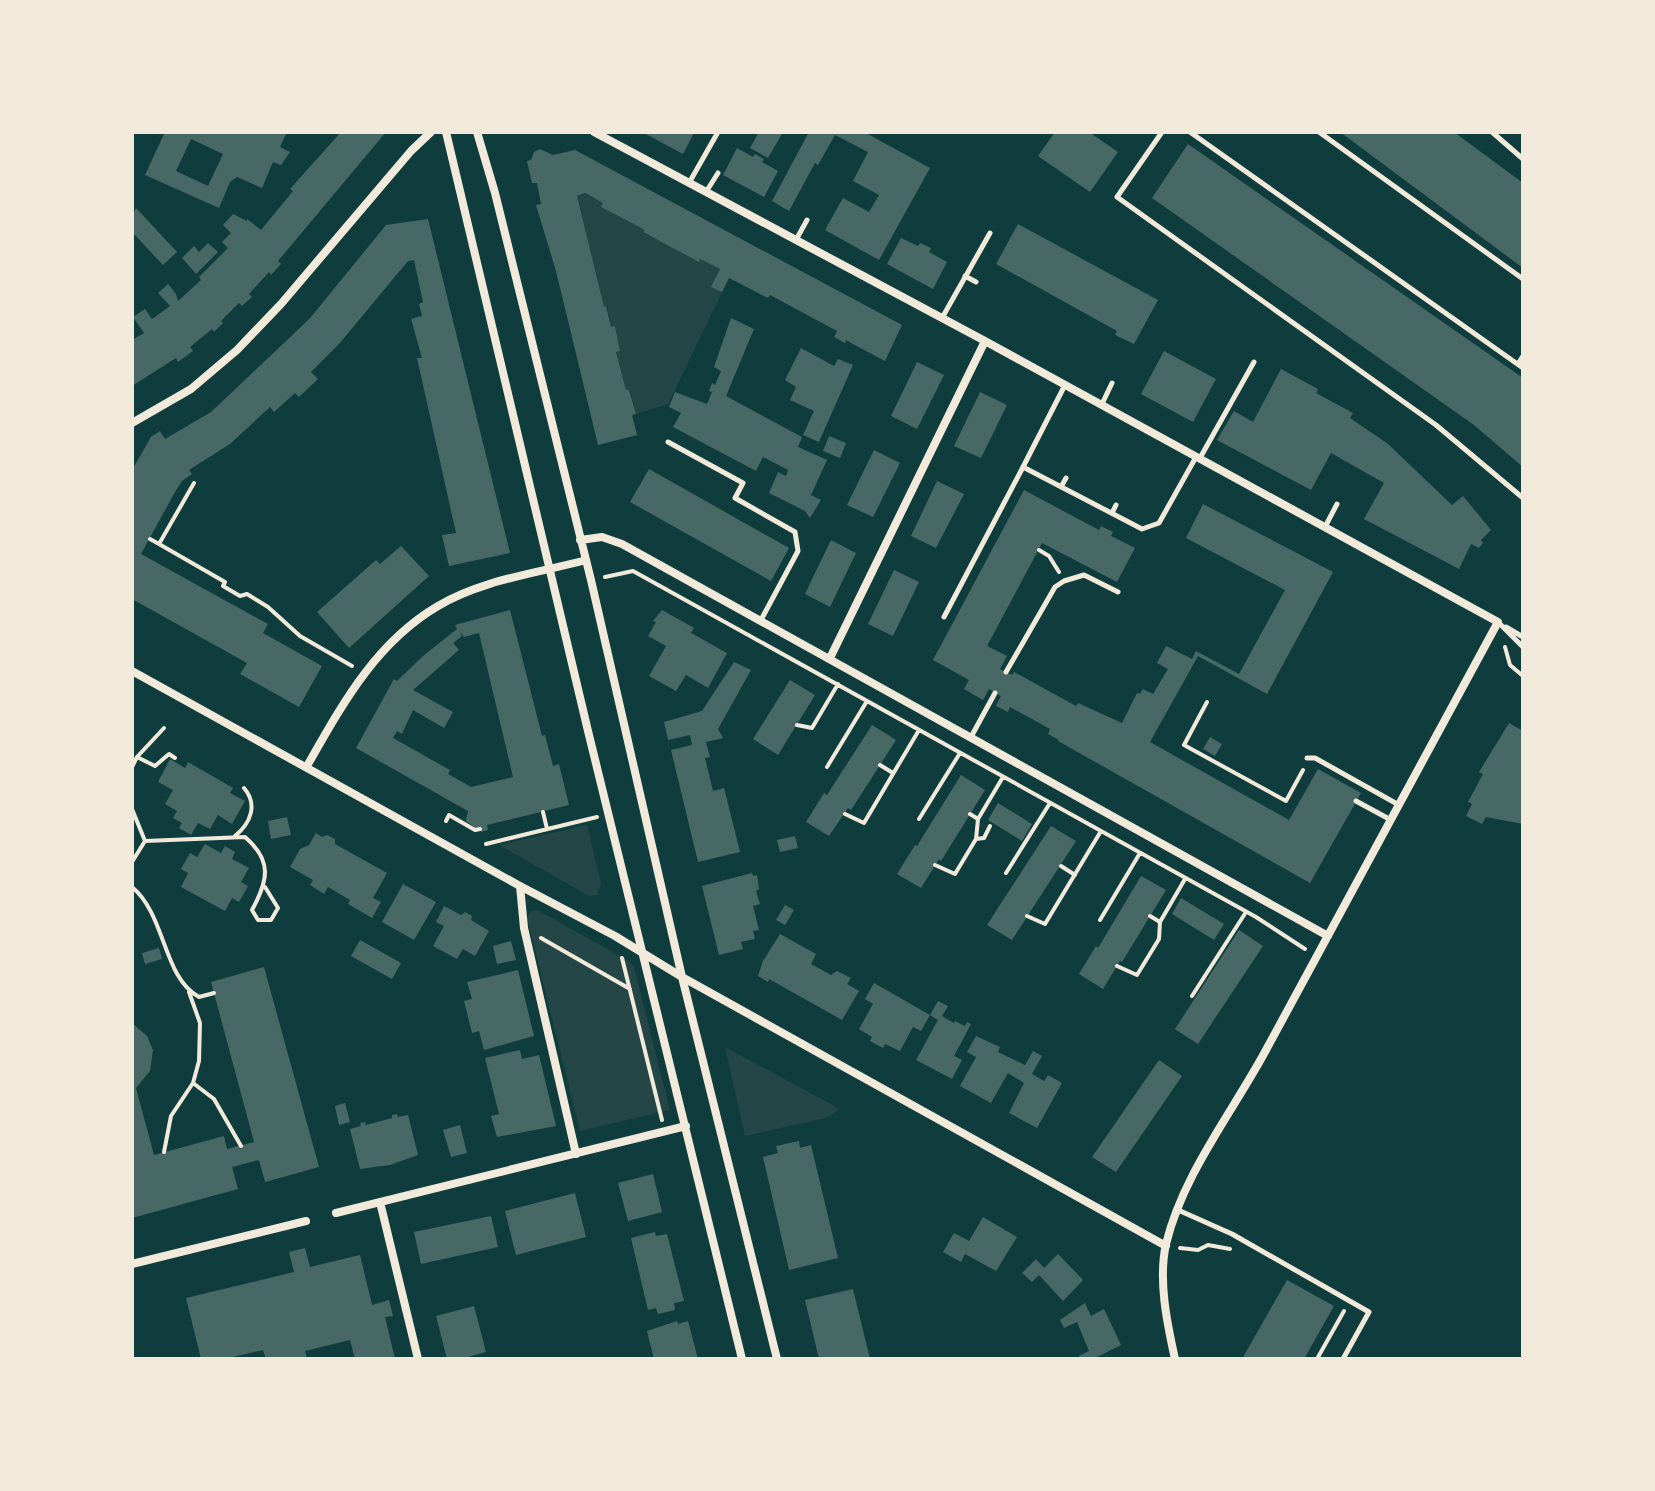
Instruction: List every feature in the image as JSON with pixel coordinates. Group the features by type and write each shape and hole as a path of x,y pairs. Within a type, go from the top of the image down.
{"street":[{"path":"132,423 191,389 237,350 431,132"},
{"path":"446,132 608,815 742,1359"},
{"path":"477,132 495,193 591,580 682,977 777,1359"},
{"path":"594,132 985,341 1498,622 1258,1065 1188,1184 1166,1246 1163,1269 1175,1359"},
{"path":"830,658 985,341"},
{"path":"580,540 602,537 622,544 1328,936"},
{"path":"307,766 338,711 377,655 440,605 502,581 586,560"},
{"path":"132,671 615,936 682,977 1166,1246"},
{"path":"520,886 524,928 576,1154"},
{"path":"336,1213 686,1126"},
{"path":"380,1202 418,1359"},
{"path":"132,1264 306,1221"}],"lane":[{"path":"688,184 718,132"},
{"path":"1162,132 1117,197 1436,425 1523,498"},
{"path":"1190,132 1520,366 1523,356"},
{"path":"1319,132 1523,279"},
{"path":"1492,132 1523,159"},
{"path":"705,193 718,173"},
{"path":"796,241 807,220"},
{"path":"942,319 990,233"},
{"path":"965,276 976,282"},
{"path":"1023,467 1142,529 1159,523 1254,362"},
{"path":"1101,405 1112,383"},
{"path":"944,617 1065,385"},
{"path":"668,442 743,483 735,498 795,532 798,551 760,621"},
{"path":"1061,487 1066,478"},
{"path":"1325,527 1337,504"},
{"path":"1112,513 1116,505"},
{"path":"1006,672 1055,587 1084,575 1118,592"},
{"path":"1498,622 1523,637"},
{"path":"1498,622 1523,647"},
{"path":"971,737 995,693"},
{"path":"1309,758 1315,758 1399,805"},
{"path":"1356,801 1391,820"},
{"path":"1177,1210 1232,1234 1369,1312 1343,1359"}],"path":[{"path":"159,544 194,483"},
{"path":"150,539 225,582 223,586 240,596 247,594 268,607 300,636 365,673"},
{"path":"1039,550 1049,556"},
{"path":"591,580 633,571 1246,912 1317,957"},
{"path":"797,725 812,728 838,684"},
{"path":"827,767 867,701"},
{"path":"1207,702 1184,745 1286,801 1309,758"},
{"path":"132,767 137,757 164,728"},
{"path":"845,814 864,823 919,730"},
{"path":"919,819 960,753"},
{"path":"137,757 155,766 169,754 175,758"},
{"path":"880,765 893,773"},
{"path":"935,865 955,874 976,839 978,819 1003,777"},
{"path":"233,838 250,817 253,806 251,796 244,788"},
{"path":"1006,873 1050,803"},
{"path":"132,809 145,841"},
{"path":"543,812 547,829"},
{"path":"970,814 978,819"},
{"path":"446,821 449,815 475,830 480,829"},
{"path":"486,844 608,815"},
{"path":"976,839 984,838 990,826"},
{"path":"1027,916 1045,924 1101,831"},
{"path":"145,841 245,837 263,857 265,887 278,908 271,920 264,921 258,920 252,910 265,887"},
{"path":"132,862 145,841"},
{"path":"1100,920 1140,853"},
{"path":"1061,866 1075,875"},
{"path":"1117,966 1137,975 1159,939 1160,922 1185,879"},
{"path":"132,887 143,896 162,931 169,955 189,992 200,1023 199,1061 193,1083 171,1116 164,1152"},
{"path":"1192,996 1246,912"},
{"path":"1150,916 1160,922"},
{"path":"532,932 631,989"},
{"path":"615,936 631,989 664,1131"},
{"path":"189,992 199,997 214,993"},
{"path":"193,1083 214,1099 241,1146"},
{"path":"1166,1246 1198,1250 1208,1245 1240,1251"},
{"path":"1317,1359 1345,1310"}],"shaded area":[{"path":"585,194 603,203 602,207 645,230 644,233 720,269 712,286 722,292 668,404 636,414 630,390 626,390 616,352 620,350 615,326 611,327 607,306 604,307 577,196"},
{"path":"587,825 601,883 597,895 589,896 499,845"},
{"path":"537,910 629,961 634,967 670,1110 580,1131 527,918"},
{"path":"725,1047 840,1109 826,1118 745,1136"}],"building":[{"path":"165,132 287,132 280,147 290,152 281,165 273,162 262,188 237,177 230,182 219,208 145,175","holes":["191,139 223,154 208,186 176,171"]},
{"path":"341,132 386,132 278,261 281,264 249,294 252,297 242,306 239,303 214,332 212,329 190,347 193,351 132,386 132,340 144,333 133,317 145,309 152,319 170,306 158,293 168,284 178,301 201,280 199,277 228,248 222,242 231,233 223,225 233,214 247,219 261,230 293,191 290,189"},
{"path":"642,132 692,132 694,133 683,154"},
{"path":"759,132 783,132 768,158 750,148"},
{"path":"809,132 864,132 930,168 879,260 825,230 843,198 869,212 879,195 853,181 868,152 835,135 818,165 815,163 789,211 772,201"},
{"path":"1055,132 1089,132 1118,152 1090,192 1038,156"},
{"path":"1340,132 1454,132 1523,183 1523,268"},
{"path":"1188,144 1523,378 1523,467 1474,425 1152,198"},
{"path":"737,148 764,159 762,162 778,171 764,197 723,175"},
{"path":"540,149 553,155 575,150 902,325 885,361 834,337 837,331 770,295 768,298 729,278 722,292 711,287 720,269 700,259 699,262 643,232 645,230 601,207 603,203 585,193 577,196 604,307 611,327 615,326 620,351 616,352 626,390 629,390 636,414 632,415 637,435 598,445 556,271 536,205 541,204 537,183 532,183 527,161"},
{"path":"136,208 177,252 163,265 132,232 132,216"},
{"path":"428,219 510,553 449,566 442,535 456,533 417,358 422,358 411,319 422,316 419,304 423,302 414,260 408,261 339,344 311,372 318,379 299,397 295,393 274,412 270,407 230,444 189,470 192,474 182,481 141,554 268,624 263,633 322,666 299,707 240,674 247,663 132,599 132,470 151,437 160,431 165,439 211,412 311,317 386,225"},
{"path":"1018,224 1158,300 1134,344 1115,335 1117,331 996,264"},
{"path":"901,238 931,248 929,252 947,262 933,289 887,264"},
{"path":"208,243 218,252 196,274 182,258 194,246 199,252"},
{"path":"731,318 754,329 726,396 802,437 798,447 827,460 811,495 821,500 810,518 805,511 769,493 778,472 786,476 788,470 763,457 756,471 673,427 681,413 669,407 675,392 707,404 712,383 715,385 721,371 714,367"},
{"path":"801,348 834,366 838,359 853,365 819,442 803,435 814,411 790,400 796,387 785,380"},
{"path":"1164,351 1216,379 1193,422 1141,394"},
{"path":"917,362 944,375 917,429 891,416"},
{"path":"1281,369 1353,413 1350,418 1388,444 1452,505 1463,496 1491,530 1481,540 1483,543 1479,548 1471,544 1459,569 1364,519 1384,483 1331,453 1311,490 1217,440 1234,411 1253,422"},
{"path":"980,392 1007,405 981,458 954,446"},
{"path":"829,436 846,443 840,458 823,451"},
{"path":"874,450 900,463 873,517 847,505"},
{"path":"649,469 789,548 771,581 630,502"},
{"path":"937,481 964,494 936,548 911,536"},
{"path":"1024,490 1099,530 1101,526 1113,532 1111,536 1135,548 1117,582 1042,543 987,646 1007,656 1000,669 1012,675 1014,672 1076,706 1078,703 1122,723 1137,693 1140,694 1143,689 1153,694 1168,669 1157,663 1166,646 1192,659 1196,651 1239,674 1285,590 1186,538 1203,504 1333,572 1267,694 1198,656 1150,742 1289,820 1318,769 1361,793 1310,883 1058,741 1048,734 1050,729 1010,707 1008,712 996,706 1001,696 989,689 983,700 964,689 969,680 933,660"},
{"path":"831,540 856,553 830,607 805,594"},
{"path":"401,546 429,576 349,648 317,612 376,560 380,564"},
{"path":"894,570 919,582 893,636 868,624"},
{"path":"510,610 542,736 545,735 553,766 559,764 569,805 487,825 488,830 481,832 480,827 476,828 466,821 468,811 356,748 394,679 397,681 457,629 455,625","holes":["459,631 464,637 479,633 513,777 471,787 448,774 450,770 393,738 397,731 402,734 413,710 444,728 453,712 413,690 459,650 453,643 462,636"]},
{"path":"662,610 694,628 691,633 727,653 708,688 686,675 676,691 649,676 666,646 648,636 656,622 653,621"},
{"path":"734,662 751,670 718,729 723,738 706,742 710,757 705,758 713,791 724,788 740,852 698,862 671,750 692,745 690,735 668,740 664,722 702,711"},
{"path":"790,680 815,695 778,755 753,739"},
{"path":"1509,723 1523,731 1523,824 1486,817 1482,824 1466,816 1472,804 1468,802 1483,774 1479,772"},
{"path":"872,725 896,740 851,810 848,808 829,836 806,822"},
{"path":"1210,737 1222,744 1215,756 1203,749"},
{"path":"170,759 185,768 188,762 233,788 230,793 245,801 232,824 218,815 210,829 198,823 191,835 179,828 182,823 173,818 177,811 165,804 173,790 158,782"},
{"path":"961,775 985,790 921,888 897,874"},
{"path":"998,803 1032,824 1022,841 988,820"},
{"path":"287,817 291,835 271,839 268,821"},
{"path":"1051,826 1076,841 1012,940 987,925"},
{"path":"316,833 335,839 335,844 387,873 373,898 381,902 372,918 328,887 324,894 310,885 313,880 290,867 300,849 309,845"},
{"path":"795,836 798,848 780,852 777,840"},
{"path":"205,844 221,853 225,846 235,852 232,859 249,868 241,882 248,886 239,902 232,898 225,911 181,887 188,873 181,869 190,853 197,857"},
{"path":"752,873 753,876 757,875 759,889 756,891 760,904 753,906 759,930 753,931 755,939 741,942 743,949 719,955 702,886"},
{"path":"1141,876 1166,890 1103,989 1079,974"},
{"path":"403,884 436,902 414,940 382,922"},
{"path":"1181,898 1224,924 1214,940 1172,914"},
{"path":"785,905 794,910 785,925 776,920"},
{"path":"444,906 461,915 465,912 472,916 471,920 489,931 475,956 463,949 457,959 433,946 444,926 436,922"},
{"path":"1239,930 1263,946 1198,1044 1175,1029"},
{"path":"780,934 816,954 811,964 831,975 837,971 851,978 847,984 859,991 842,1020 769,979 768,982 758,976 763,961"},
{"path":"360,940 401,963 392,979 351,956"},
{"path":"511,941 516,960 497,964 493,946"},
{"path":"159,948 162,959 145,964 142,953"},
{"path":"264,967 319,1167 265,1182 259,1160 232,1167 238,1189 132,1218 132,1023 147,1036 153,1050 150,1071 136,1088 154,1155 224,1136 227,1149 254,1142 211,982"},
{"path":"518,970 534,1036 484,1050 479,1031 472,1033 464,1001 472,999 467,982"},
{"path":"874,983 930,1015 921,1031 913,1027 900,1051 885,1044 883,1048 870,1041 872,1037 859,1029 873,1004 865,999"},
{"path":"938,1001 948,1006 942,1016 954,1023 971,1024 954,1056 962,1060 952,1079 916,1060 938,1020 930,1015"},
{"path":"976,1036 1000,1047 998,1052 1025,1065 1033,1051 1042,1056 1032,1074 1044,1081 1048,1075 1062,1083 1037,1128 1009,1113 1024,1083 1008,1073 991,1103 960,1086 976,1057 967,1052"},
{"path":"520,1050 522,1059 539,1055 556,1126 497,1137 491,1116 499,1114 485,1058"},
{"path":"1159,1060 1182,1076 1116,1172 1092,1157"},
{"path":"345,1103 350,1122 339,1125 335,1106"},
{"path":"397,1114 398,1117 408,1115 418,1155 390,1165 360,1169 350,1129 361,1126 360,1123 365,1122 366,1125"},
{"path":"460,1125 467,1153 451,1157 443,1130"},
{"path":"799,1141 800,1148 811,1145 838,1258 789,1270 763,1157 778,1153 776,1146"},
{"path":"653,1174 662,1212 628,1221 618,1183"},
{"path":"575,1193 586,1237 516,1255 505,1211"},
{"path":"491,1216 498,1247 421,1264 414,1232"},
{"path":"983,1217 1017,1237 996,1271 965,1254 961,1262 943,1252 954,1233 969,1241"},
{"path":"655,1232 656,1236 667,1234 684,1301 674,1303 675,1310 658,1314 656,1308 648,1310 631,1238"},
{"path":"305,1248 310,1267 360,1255 372,1305 389,1300 393,1316 385,1317 395,1359 355,1359 350,1340 305,1351 307,1359 266,1359 263,1350 224,1359 201,1359 186,1298 294,1272 289,1252"},
{"path":"1058,1254 1083,1280 1063,1301 1039,1275 1032,1282 1022,1273 1036,1259 1044,1268"},
{"path":"1287,1280 1334,1306 1304,1359 1242,1359"},
{"path":"853,1289 870,1359 819,1359 805,1300"},
{"path":"1085,1303 1091,1316 1104,1309 1121,1345 1098,1359 1081,1359 1079,1356 1089,1351 1077,1322 1064,1328 1060,1320"},
{"path":"474,1306 486,1352 461,1359 447,1359 436,1316"},
{"path":"677,1321 678,1324 688,1321 698,1359 654,1359 647,1331"}]}
